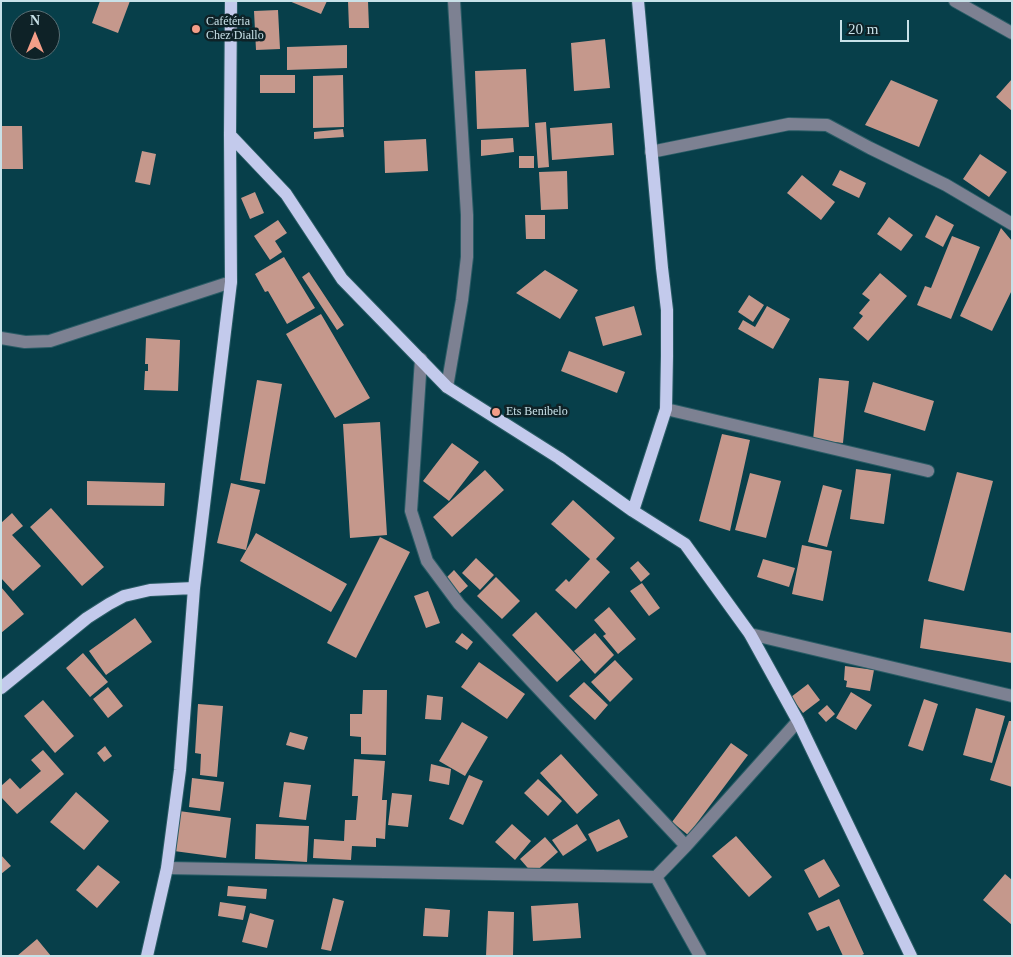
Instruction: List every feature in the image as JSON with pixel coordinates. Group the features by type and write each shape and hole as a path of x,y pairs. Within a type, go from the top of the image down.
{"main road":[{"path":"147,956 167,868 180,770 194,588 232,282 231,1"},
{"path":"634,511 666,409 667,356 667,310 638,1"},
{"path":"230,135 286,194 342,279 447,386 559,458 684,544 750,634 798,721 911,956"},
{"path":"1,688 87,618 124,596 150,590 194,588"}],"street":[{"path":"447,386 462,300 467,257 467,215 454,1"},
{"path":"955,1 1012,33"},
{"path":"651,152 789,124 828,125 946,185 1012,224"},
{"path":"1,338 25,342 50,341 232,282"},
{"path":"421,359 411,511 427,561 459,604 686,846"},
{"path":"666,409 928,471"},
{"path":"750,634 1012,696"},
{"path":"167,868 656,877 798,721"},
{"path":"656,877 700,956"}],"building":[{"path":"100,1 130,1 118,33 92,23"},
{"path":"289,1 327,1 321,14"},
{"path":"348,1 368,1 369,28 349,28"},
{"path":"278,10 280,49 256,50 254,11"},
{"path":"605,39 610,88 574,91 571,43"},
{"path":"347,45 347,68 287,70 287,47"},
{"path":"526,69 529,127 477,129 475,71"},
{"path":"260,75 295,75 295,93 260,93"},
{"path":"343,75 344,127 313,128 313,76"},
{"path":"1012,79 1012,111 996,97"},
{"path":"891,80 938,100 919,147 865,125"},
{"path":"546,122 549,167 538,168 535,123"},
{"path":"612,123 614,155 552,160 550,128"},
{"path":"1,126 22,126 23,169 1,169"},
{"path":"343,129 344,137 314,139 314,132"},
{"path":"513,138 514,152 481,156 481,140"},
{"path":"426,139 428,171 385,173 384,141"},
{"path":"142,151 156,154 150,185 135,182"},
{"path":"980,154 1007,172 989,197 963,179"},
{"path":"519,156 534,156 534,168 519,168"},
{"path":"840,170 866,183 859,198 832,185"},
{"path":"567,171 568,209 541,210 539,172"},
{"path":"802,175 835,202 821,220 787,193"},
{"path":"255,192 264,213 250,219 241,198"},
{"path":"525,215 545,215 545,239 526,239"},
{"path":"936,215 954,225 943,247 925,237"},
{"path":"889,217 913,235 901,251 877,234"},
{"path":"278,220 287,233 275,241 282,252 270,260 254,236"},
{"path":"1001,228 1012,241 1012,290 992,331 960,316"},
{"path":"952,236 980,247 951,319 917,305 925,286 931,288"},
{"path":"284,257 315,308 287,324 268,291 265,292 255,274"},
{"path":"545,270 578,290 560,319 516,293"},
{"path":"309,272 344,325 337,330 302,277"},
{"path":"880,273 907,296 868,341 853,328 863,316 859,313 870,300 862,294"},
{"path":"749,295 764,305 753,322 738,312"},
{"path":"634,306 642,335 603,346 595,317"},
{"path":"767,306 790,319 773,349 738,329 743,320 755,327"},
{"path":"321,314 370,398 335,418 286,334"},
{"path":"146,338 180,340 178,391 144,390 145,371 148,371 148,364 145,364"},
{"path":"569,351 625,372 617,393 561,371"},
{"path":"819,378 849,381 843,443 813,440"},
{"path":"257,380 282,384 265,484 240,480"},
{"path":"873,382 934,401 925,431 864,412"},
{"path":"380,422 387,535 350,538 343,424"},
{"path":"722,434 750,440 730,531 699,521"},
{"path":"452,443 479,462 449,501 423,481"},
{"path":"856,469 891,474 884,524 850,519"},
{"path":"485,470 504,490 452,537 433,517"},
{"path":"957,472 993,481 964,591 928,581"},
{"path":"750,473 781,481 766,538 735,530"},
{"path":"87,481 165,483 164,506 87,505"},
{"path":"231,483 260,490 246,550 217,543"},
{"path":"823,485 842,490 827,547 808,542"},
{"path":"573,500 615,538 596,559 610,572 576,609 555,590 566,579 569,582 590,559 551,524"},
{"path":"51,508 104,567 82,586 30,527"},
{"path":"12,513 23,526 12,535 41,566 13,591 1,578 1,523"},
{"path":"256,533 347,584 331,612 240,561"},
{"path":"380,537 410,552 356,658 327,643"},
{"path":"802,545 832,551 823,601 792,594"},
{"path":"476,558 494,575 480,590 462,573"},
{"path":"763,559 795,568 789,587 757,577"},
{"path":"638,561 650,574 641,582 630,568"},
{"path":"454,570 468,586 458,595 449,584 451,582 447,577"},
{"path":"496,577 520,601 502,619 477,596"},
{"path":"642,583 660,608 649,616 630,591"},
{"path":"1,587 24,614 1,633"},
{"path":"428,591 440,623 426,628 414,596"},
{"path":"609,607 636,639 618,654 603,636 606,634 594,620"},
{"path":"536,612 581,660 557,682 512,635"},
{"path":"135,618 152,642 106,675 89,651"},
{"path":"924,619 1012,633 1012,663 920,648"},
{"path":"462,633 473,642 467,650 455,642"},
{"path":"595,633 614,655 595,674 574,651"},
{"path":"83,653 108,682 90,697 66,668"},
{"path":"615,660 633,679 610,702 591,682"},
{"path":"479,662 525,694 507,719 461,687"},
{"path":"845,666 874,670 870,691 846,687 847,681 844,680"},
{"path":"584,682 608,705 595,720 569,696"},
{"path":"808,684 820,700 803,713 791,697"},
{"path":"108,687 123,706 108,718 93,699"},
{"path":"363,690 387,690 386,755 361,754 361,737 350,736 350,714 362,714"},
{"path":"851,692 872,705 856,730 836,718"},
{"path":"427,695 443,697 441,720 425,719"},
{"path":"924,699 938,704 923,751 908,746"},
{"path":"43,700 74,736 55,753 24,716"},
{"path":"198,704 223,706 217,777 200,775 201,754 195,753"},
{"path":"827,705 835,714 826,722 818,713"},
{"path":"976,708 1005,716 992,763 963,755"},
{"path":"1009,721 1012,721 1012,787 990,780"},
{"path":"462,722 488,737 465,776 439,761"},
{"path":"290,732 308,737 304,750 286,745"},
{"path":"731,743 748,755 688,835 672,822"},
{"path":"105,746 112,756 104,762 97,753"},
{"path":"43,750 64,774 17,814 1,797 1,786 10,778 20,789 41,771 31,760"},
{"path":"561,754 598,795 577,814 540,773"},
{"path":"354,759 385,761 382,800 387,800 385,839 376,838 376,847 352,846 351,860 313,858 314,839 344,841 345,820 356,820 358,796 352,796"},
{"path":"431,764 451,769 449,785 429,781"},
{"path":"469,775 483,781 463,825 449,819"},
{"path":"192,778 224,782 220,811 189,807"},
{"path":"538,779 562,801 548,816 524,793"},
{"path":"284,782 311,785 306,820 279,817"},
{"path":"76,792 109,821 84,850 50,822"},
{"path":"392,793 412,795 408,827 388,825"},
{"path":"179,811 231,818 226,858 174,851"},
{"path":"619,819 628,837 597,852 588,834"},
{"path":"256,824 309,826 307,862 255,859"},
{"path":"512,824 531,841 515,860 495,842"},
{"path":"577,824 587,840 563,856 552,840"},
{"path":"736,836 772,877 749,897 712,856"},
{"path":"545,837 558,852 533,874 520,859"},
{"path":"1,855 11,866 1,874"},
{"path":"824,859 840,886 819,898 804,870"},
{"path":"98,865 120,882 97,908 76,890"},
{"path":"1005,874 1012,880 1012,925 983,900"},
{"path":"228,886 267,889 266,899 227,896"},
{"path":"333,898 344,901 331,951 321,949"},
{"path":"839,899 864,954 860,956 843,956 829,926 817,931 808,913"},
{"path":"220,902 246,906 243,920 218,916"},
{"path":"578,903 581,938 533,941 531,906"},
{"path":"425,908 450,910 448,937 423,936"},
{"path":"488,911 514,912 513,956 486,956"},
{"path":"250,913 274,920 267,948 242,942"},
{"path":"37,939 51,956 17,956"}],"place":[{"name":"Cafétéria Chez Diallo","path":"196,29"},
{"name":"Ets Benibelo","path":"496,412"}]}
